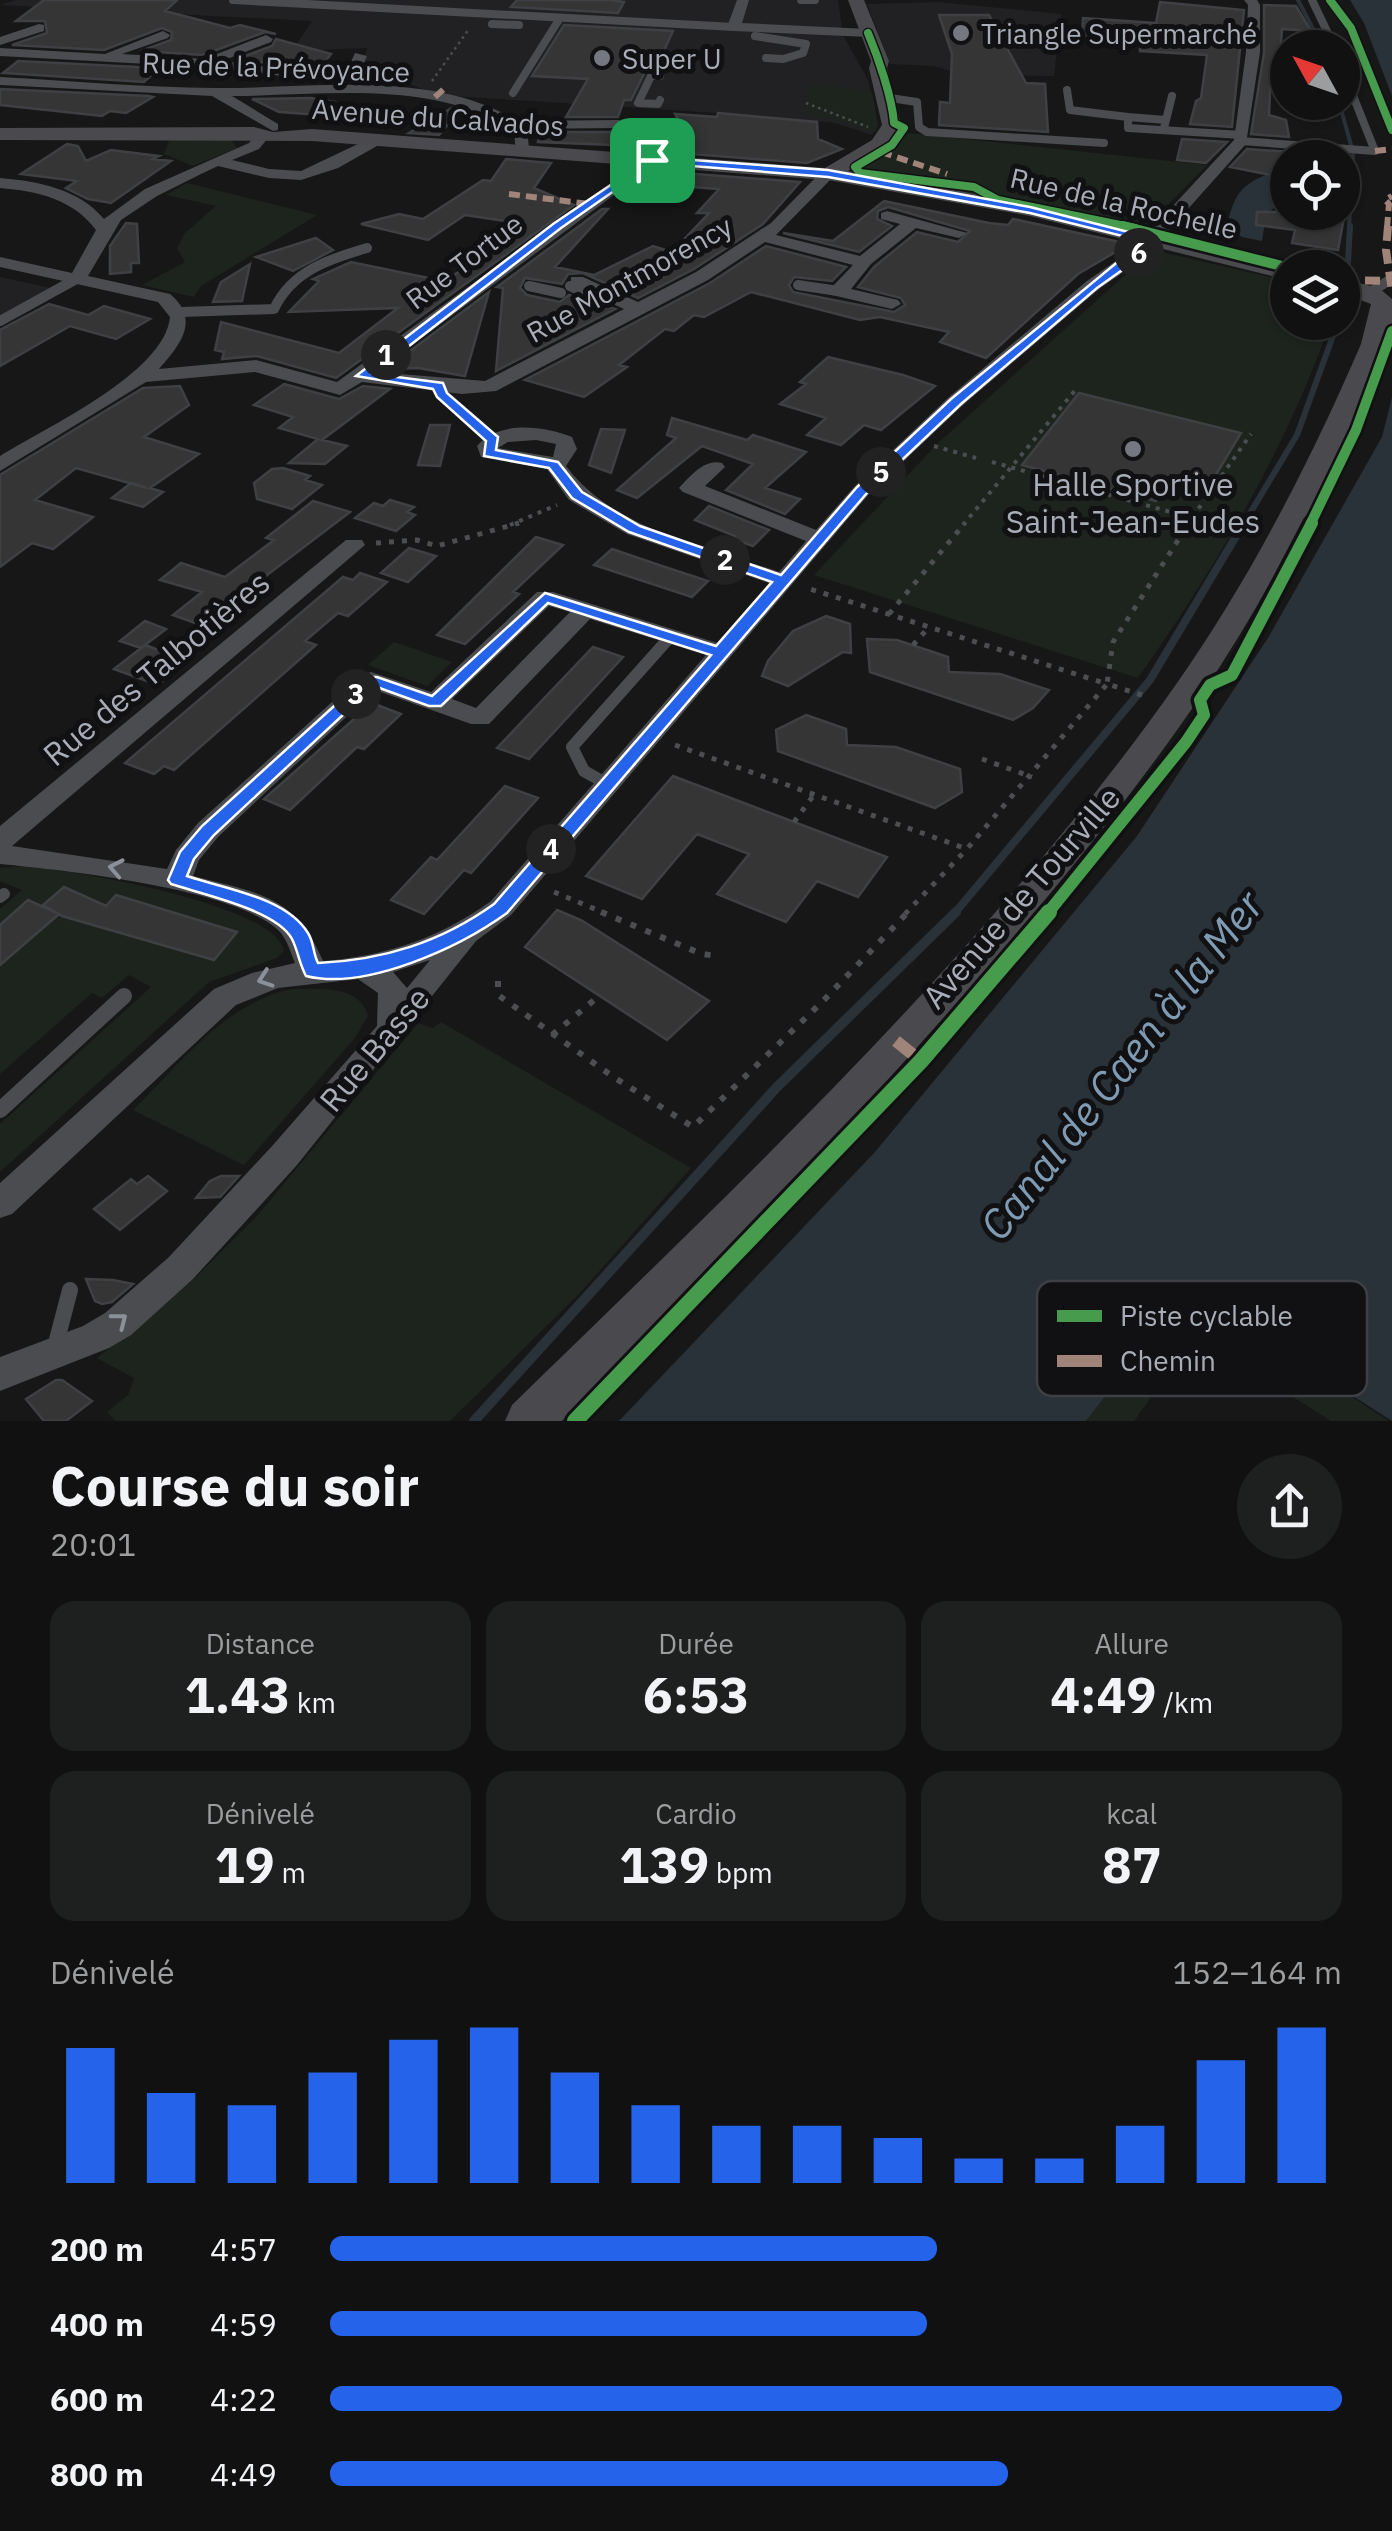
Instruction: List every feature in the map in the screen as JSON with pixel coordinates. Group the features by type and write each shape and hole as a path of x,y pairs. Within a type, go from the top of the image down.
{"street":[{"path":"744,0 734,28 863,33"},
{"path":"853,0 864,52 878,68 885,106 894,118 884,133"},
{"path":"1241,138 1253,52 1254,5 1250,0"},
{"path":"0,42 38,28"},
{"path":"102,58 163,35"},
{"path":"204,63 266,39"},
{"path":"0,52 204,63 430,93"},
{"path":"350,80 360,56"},
{"name":"Rue de la Prévoyance","path":"0,81 218,92 430,93 492,110 516,124"},
{"path":"78,278 104,230 150,194 254,146 268,133 218,92"},
{"path":"516,124 524,136 521,149"},
{"name":"Avenue du Calvados","path":"0,134 268,133 828,174"},
{"name":"Rue Montmorency","path":"362,376 489,388 702,276 778,227 828,174 884,133"},
{"name":"Rue Basse","path":"0,1374 96,1338 118,1324 180,1268 285,1155 466,934 501,908 720,652 791,583 819,539 918,436 1093,285 1138,254 1241,138"},
{"path":"217,161 300,179 314,176 379,139"},
{"name":"Rue Tortue","path":"362,376 542,237 652,160"},
{"name":"Rue de la Rochelle","path":"828,174 1030,210 1270,268"},
{"path":"0,183 66,197 92,214 104,230"},
{"path":"887,216 960,233"},
{"path":"838,291 860,271 863,262 913,222"},
{"path":"761,236 863,262"},
{"path":"0,262 164,298 180,312 171,342 142,377 0,465"},
{"path":"592,268 571,290 638,309"},
{"name":"Avenue de Tourville","path":"529,1421 960,971 1114,791 1166,722 1257,576 1341,416 1385,309 1379,287 1360,286"},
{"path":"838,291 892,304"},
{"path":"142,377 256,366 340,389 362,376"},
{"path":"493,440 504,436 554,436 565,441 567,449 562,461 554,464 577,495 634,529 791,583"},
{"path":"715,467 679,489 819,539"},
{"name":"Rue des Talbotières","path":"0,841 354,545"},
{"path":"435,702 545,597 720,652"},
{"path":"177,880 186,857 208,830 371,680 480,718 586,610"},
{"path":"0,854 81,861 177,880 261,907 286,921 302,938 305,957 313,970"},
{"path":"2,1202 226,997 257,980 313,970 361,968 418,953 466,934"},
{"path":"361,968 380,977 393,990 392,1029"}],"lane":[{"path":"233,0 734,28"},
{"path":"803,0 815,0"},
{"path":"1312,0 1326,30"},
{"path":"513,93 560,18"},
{"path":"493,22 523,23"},
{"path":"755,36 806,44 803,53 783,59 766,58"},
{"path":"772,41 787,44 783,59"},
{"path":"660,76 651,76 638,103 658,104 660,100"},
{"path":"1067,90 1070,110 1128,117 1128,128 1164,125 1241,138 1375,151 1360,113"},
{"path":"1164,125 1172,96"},
{"path":"885,106 917,102 918,127 927,132 1104,143"},
{"path":"516,124 618,124"},
{"path":"180,312 274,309 280,290 328,260 367,248"},
{"path":"0,321 78,278"},
{"path":"798,285 838,291"},
{"path":"529,286 571,290"},
{"path":"607,784 588,776 574,762 572,747 670,637"},
{"path":"0,1110 124,996"},
{"path":"53,1354 70,1290"}],"path":[{"path":"430,93 479,14"},
{"path":"806,103 884,133"},
{"path":"884,133 879,129 885,106"},
{"path":"438,386 441,394 493,440"},
{"path":"889,614 1078,387"},
{"path":"498,981 498,996 693,1127 824,1000 967,850 1107,684 1113,642 1251,434"},
{"path":"931,446 976,458"},
{"path":"992,462 1192,518"},
{"path":"354,545 417,540 437,546 526,522 577,495"},
{"path":"791,583 1142,696"},
{"path":"913,645 929,627"},
{"path":"676,745 967,850"},
{"path":"982,758 1032,777"},
{"path":"794,822 813,796"},
{"path":"554,892 702,954 717,956"},
{"path":"552,1035 599,996"}],"shaded area":[{"path":"16,0 838,0 843,35 868,80 878,125 872,135 835,123 762,116 437,95 410,84 359,77 367,48 292,51 312,21 0,5"},
{"path":"938,2 1061,14 1054,76 963,75 934,66 890,64 867,4"},
{"path":"810,86 872,92 878,125 875,132 836,119 803,114"},
{"path":"909,133 1207,165 1146,227 1133,227 884,177 859,167"},
{"path":"170,138 231,140 237,148 193,166 164,154"},
{"path":"187,183 317,215 201,286 194,297 142,285 185,262 177,248 185,233 216,206 166,195"},
{"path":"1161,252 1270,277 1270,340 1323,340 1292,417 1246,507 1138,678 814,575 938,443 1124,276"},
{"path":"0,277 51,288 0,316"},
{"path":"394,642 452,662 427,686 368,665"},
{"path":"27,866 169,892 246,918 272,934 284,951 277,958 209,982 0,1172 0,1124 151,987 129,975 102,998 92,993 0,1074 0,958 6,960 59,914 64,887 42,906 28,901 0,925 0,909 22,890 0,881 0,868","holes":["117,895 236,932 214,960 93,923"]},
{"path":"291,989 347,993 364,1006 368,1016 354,1039 244,1165 133,1110 224,1021 267,996"},
{"path":"441,1022 691,1168 579,1294 450,1421 116,1421 107,1412 128,1395 134,1378 97,1358 194,1279 257,1216 418,1023 433,1028"},
{"path":"1105,1396 1152,1396 1134,1421 1086,1421"},
{"path":"1291,1396 1351,1396 1389,1421 1331,1421"}],"water":[{"path":"1350,0 1392,0 1392,96 1364,23"},
{"path":"1270,173 1270,212 1262,241 1242,237 1227,226 1240,192"},
{"name":"Canal de Caen à la Mer","path":"1392,397 1392,1421 1353,1396 1367,1396 1367,1281 1037,1281 1037,1396 1105,1396 1086,1421 619,1421 875,1152 1137,836 1268,638 1382,437"}],"building":[{"path":"44,0 177,0 165,11 230,28 240,25 276,34 265,32 203,55 141,51 171,40 172,32 162,28 104,50 12,45 47,33 45,21 16,21"},
{"path":"517,0 624,2 618,13 511,7"},
{"path":"1160,2 1244,10 1232,127 1190,124 1196,101 1201,98 1207,55 1140,51 1140,44 1082,41 1083,18 1156,23"},
{"path":"1264,5 1296,6 1310,30 1270,30 1269,115 1270,120 1286,120 1289,137 1251,134 1264,53"},
{"path":"939,15 989,15 1026,83 1045,84 1048,132 939,125 940,102 950,103 952,54"},
{"name":"Super U","path":"564,25 673,31 656,68 645,72 631,100 624,100 618,117 566,117 588,79 532,76"},
{"path":"276,39 331,54 319,70 237,59 272,46"},
{"path":"18,61 159,68 144,82 3,73"},
{"path":"0,89 153,97 126,113 110,111 102,116 0,105"},
{"path":"311,98 335,102 334,116 279,112 252,99"},
{"path":"452,108 459,111 439,135 409,133"},
{"path":"718,113 817,122 818,139 842,149 807,163 678,153 684,141 691,141 675,114 717,117"},
{"path":"540,132 618,132 641,146 538,142"},
{"path":"1182,139 1227,142 1206,163 1177,160"},
{"path":"67,144 78,146 86,161 111,150 171,161 111,203 88,199 66,188 77,181 21,174"},
{"path":"1247,149 1270,151 1270,175 1230,167"},
{"path":"506,159 551,163 534,188 574,205 336,378 257,356 222,359 224,352 215,350 221,322 339,353 398,308 289,312 319,281 313,279 351,262 443,281 469,266 519,223 465,215 428,240 361,224 399,214 423,219 483,180 491,181"},
{"path":"669,172 800,182 763,224 694,269 638,298 583,273 568,274 562,284 525,278 520,288 527,295 560,302 569,295 615,309 496,371 503,288 497,287 602,209 608,209 555,267 594,275 653,246 672,252 709,213 697,213 719,189 663,185"},
{"path":"884,201 989,223 1008,225 1013,219 1129,244 1078,274 986,358 940,342 949,332 880,317 860,320 751,292 704,317 694,315 674,331 665,329 619,365 627,367 584,397 525,380 710,283 766,246 846,267 832,281 794,277 789,285 793,292 894,312 905,305 901,298 858,287 874,267 917,232 958,242 970,231 888,207 878,211 877,219 892,226 859,252 783,233 833,241"},
{"path":"1257,212 1270,212 1270,227 1256,225"},
{"path":"126,223 137,224 139,263 131,263 131,272 110,274 110,246"},
{"path":"1295,230 1342,230 1338,250 1292,243"},
{"path":"316,238 333,250 293,271 256,257"},
{"path":"250,264 242,301 213,302 221,282"},
{"path":"489,292 465,376 418,368 386,369"},
{"path":"49,304 88,315 104,306 150,319 116,339 70,326 0,366 0,330"},
{"path":"828,357 935,386 881,430 864,425 841,445 807,435 826,418 780,404 806,384 800,382"},
{"path":"284,384 339,399 363,386 390,389 322,440 347,446 325,464 289,463 318,439 279,428 293,417 254,405"},
{"path":"180,386 189,405 144,437 199,454 150,488 163,492 143,507 112,498 131,483 76,468 35,500 93,517 53,549 32,543 0,567 0,475 143,388"},
{"name":"Halle Sportive Saint-Jean-Eudes","path":"1079,393 1241,433 1208,488 1170,478 1156,501 1022,465"},
{"path":"672,418 747,440 753,435 806,452 765,488 800,499 785,514 726,490 753,464 702,446 637,498 617,490 676,438 667,435"},
{"path":"430,425 450,425 440,466 418,465"},
{"path":"601,429 625,430 611,473 589,465"},
{"path":"272,469 310,476 305,480 322,485 292,509 257,499 254,483"},
{"path":"390,500 414,507 407,512 415,515 396,531 355,518 374,503 383,506"},
{"path":"313,501 350,512 233,601 227,608 237,611 215,630 173,615 202,592 160,580 181,563 225,577 274,540 266,538"},
{"path":"709,506 769,530 753,546 732,539 735,536 695,520"},
{"path":"536,537 563,545 513,592 519,594 465,644 437,635"},
{"path":"409,548 436,556 408,582 381,573"},
{"path":"612,549 708,581 692,597 594,565"},
{"path":"360,573 387,582 348,616 338,613 305,641 316,645 174,770 164,766 154,774 125,763 343,577 353,580"},
{"path":"826,616 850,624 851,653 843,652 788,686 762,676 768,661 793,631"},
{"path":"145,621 166,629 141,648 120,641"},
{"path":"867,639 897,640 948,657 949,672 1000,674 1049,690 1033,708 1013,720 870,672"},
{"path":"145,645 177,657 168,664 178,668 158,685 114,669"},
{"path":"593,647 623,657 529,759 497,748"},
{"path":"372,703 401,714 364,749 357,747 290,810 264,799"},
{"path":"806,715 846,729 847,745 896,747 960,769 962,792 935,808 778,751 776,730"},
{"path":"673,776 887,857 858,897 817,881 786,922 717,894 749,854 697,834 642,899 586,876"},
{"path":"505,786 538,798 471,873 464,870 424,914 391,900 431,857 437,860"},
{"path":"64,887 106,906 116,895 237,932 214,960 62,916 43,905"},
{"path":"28,900 59,914 0,965 0,925"},
{"path":"557,910 581,920 709,1001 667,1040 525,947"},
{"path":"148,1176 167,1191 120,1230 94,1209 131,1179 137,1184"},
{"path":"221,1176 239,1176 220,1197 196,1198 210,1181"},
{"path":"86,1279 133,1284 112,1302 102,1304 95,1301"},
{"path":"62,1380 92,1401 66,1421 44,1421 26,1399"}],"waterway":[{"path":"1298,0 1314,30"},
{"path":"1344,120 1350,140"},
{"path":"1349,250 1350,230"},
{"path":"1243,525 1297,435 1331,340"},
{"path":"954,914 1150,680 1244,523"},
{"path":"474,1421 777,1087 954,914"}],"marked path":[{"path":"435,97 446,87"},
{"path":"1375,151 1392,149"},
{"path":"881,152 947,174"},
{"path":"509,194 589,204"},
{"path":"1392,196 1385,200 1389,204 1386,250 1392,291"},
{"path":"1360,280 1388,281"},
{"path":"896,1041 921,1061"}],"cycle path":[{"path":"1330,0 1351,28 1392,130"},
{"path":"868,33 880,61 878,68 893,107 894,123 904,128 892,145 855,167 860,173 974,187 998,200 1162,234 1270,263"},
{"path":"575,1421 921,1061 1006,965 1186,742 1204,715 1200,700 1210,685 1232,675 1300,547 1356,430 1392,331"}],"place":[{"name":"Triangle Supermarché","path":"961,33"},
{"name":"Super U","path":"602,58"},
{"name":"Halle Sportive Saint-Jean-Eudes","path":"1133,449"}],"route":[{"path":"652,160 828,174 1030,210 1150,239 1138,254 1093,285 956,402 862,490 501,908 466,934 418,953 361,968 313,970 305,957 302,938 286,921 261,907 177,880 186,857 208,830 371,680 435,702 545,597 720,652 781,580 634,529 577,495 554,464 488,453 493,440 441,394 438,386 362,376 557,226 652,160"}]}
